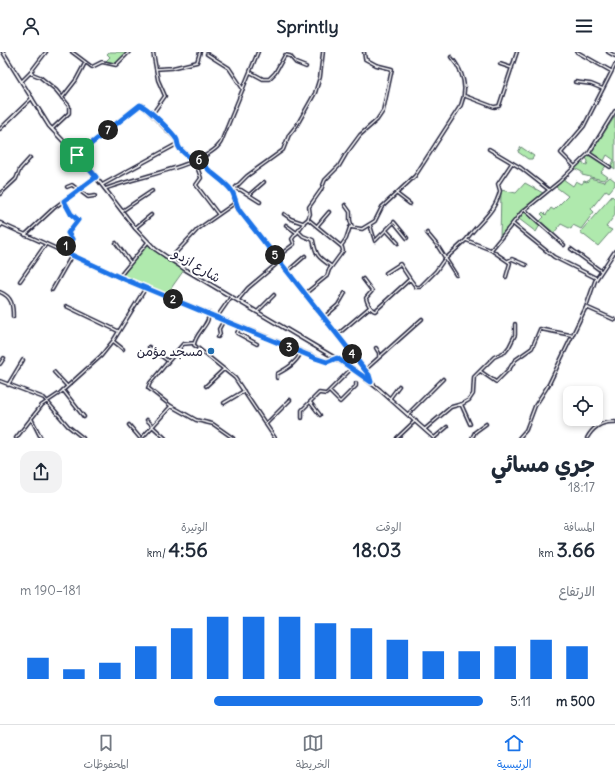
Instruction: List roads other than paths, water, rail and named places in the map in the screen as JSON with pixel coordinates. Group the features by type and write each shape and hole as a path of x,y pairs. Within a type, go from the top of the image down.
{"street":[{"name":"شارع ازدو","path":"3,52 52,128 96,177 122,212 148,242 169,260 352,368 416,420 434,438"},
{"path":"22,81 45,53 41,52"},
{"path":"72,52 92,68 102,62 116,65 129,52"},
{"path":"153,52 156,69 164,96 153,113"},
{"path":"156,69 172,68 187,63 196,63 200,52"},
{"path":"105,189 195,161 209,155 219,146 258,52"},
{"path":"233,190 247,176 283,150 289,135 297,125 315,92 320,77 323,52"},
{"path":"277,258 294,244 292,239 308,219 309,207 322,190 326,180 339,166 360,135 377,120 385,106 392,69 380,66 365,59 364,52"},
{"path":"465,96 496,108 504,93 517,52"},
{"path":"577,52 612,71"},
{"path":"608,52 615,56"},
{"path":"208,54 229,68 243,89"},
{"path":"250,72 262,79 269,79 275,74 284,56 287,55 296,63 306,67"},
{"path":"352,226 362,229 375,221 382,207 415,176 461,105 465,96 464,82 451,57"},
{"path":"62,98 76,80 85,63"},
{"path":"500,64 512,68"},
{"path":"574,166 560,152 584,126 615,65"},
{"path":"30,73 43,79 69,106 70,111 52,128"},
{"path":"575,82 591,84 602,89"},
{"path":"0,129 32,98"},
{"path":"77,155 140,105 153,113 176,139 177,144 195,161 201,178 196,186 218,214"},
{"path":"12,112 15,115"},
{"path":"491,250 525,210 589,153 615,113"},
{"path":"102,185 177,144"},
{"path":"489,149 512,163 549,190"},
{"path":"589,153 610,167"},
{"path":"0,194 16,179 20,169 30,158"},
{"path":"200,159 208,170 217,175 233,190 235,203 336,335 365,370 371,382"},
{"path":"386,273 400,264 416,287 420,287 493,210 500,191 498,184 512,163"},
{"path":"24,235 64,201 96,177"},
{"path":"249,195 264,182"},
{"path":"67,187 72,185 88,197 95,196"},
{"path":"233,190 241,190 260,202"},
{"path":"122,212 152,191"},
{"path":"396,194 410,204"},
{"path":"63,251 72,239 68,233 78,220 71,214 64,201"},
{"path":"169,260 198,229 235,203"},
{"path":"345,205 350,212 352,226"},
{"path":"525,210 564,245"},
{"path":"317,226 329,212"},
{"path":"284,214 291,219 304,223"},
{"path":"135,228 151,215"},
{"path":"305,293 327,276 331,266 342,252 341,246 308,219"},
{"path":"370,225 375,241 396,222 407,238"},
{"path":"513,224 549,254 597,279"},
{"path":"1,225 63,251 119,277 301,352 327,362 337,358"},
{"path":"286,225 303,236 313,240 314,249 321,258 331,266"},
{"path":"341,246 352,226"},
{"path":"386,230 398,243"},
{"path":"427,233 456,275"},
{"path":"466,240 491,250 508,261 510,264 506,277"},
{"path":"119,277 148,242"},
{"path":"116,243 130,262"},
{"path":"20,281 46,244"},
{"path":"571,249 601,271"},
{"path":"520,438 526,430 535,406 547,388 586,307 601,271 615,251"},
{"path":"52,290 72,255"},
{"path":"288,271 304,256"},
{"path":"508,261 512,259 526,265"},
{"path":"238,300 248,288 280,261"},
{"path":"363,279 372,291 366,299 370,307 375,311 410,279"},
{"path":"16,438 46,401 63,390 101,356 113,341 141,297 145,288"},
{"path":"0,293 9,297 14,305 13,317"},
{"path":"323,318 338,305 345,293"},
{"path":"257,312 274,295"},
{"path":"217,317 231,296"},
{"path":"66,306 118,331"},
{"path":"336,335 370,307"},
{"path":"586,307 615,320"},
{"path":"194,344 208,318 209,313"},
{"path":"365,370 422,319"},
{"path":"218,337 220,334 219,329 224,320"},
{"path":"425,429 450,407 461,404 473,394 473,379 496,355 505,352 509,347 515,335 515,324"},
{"path":"240,327 237,333 257,344"},
{"path":"480,370 496,382 510,368 515,360 532,348 540,330 572,335"},
{"path":"113,341 123,349"},
{"path":"233,438 213,424 196,420 171,406 148,386 184,343 194,344 235,378 275,438"},
{"path":"149,347 168,361"},
{"path":"376,348 379,353 379,357"},
{"path":"277,378 277,374 286,371 294,364 301,352"},
{"path":"0,364 4,358"},
{"path":"8,385 23,360"},
{"path":"302,418 301,412 319,393 325,395 352,368"},
{"path":"206,386 225,369"},
{"path":"54,372 67,386"},
{"path":"408,414 443,379"},
{"path":"0,381 36,395 46,401 68,426 83,438"},
{"path":"329,391 340,402 353,390 356,383"},
{"path":"390,398 399,386"},
{"path":"63,390 84,417"},
{"path":"224,403 244,391"},
{"path":"265,424 290,400"},
{"path":"310,402 320,415"},
{"path":"461,404 470,424"},
{"path":"128,425 141,438 171,406"},
{"path":"31,418 41,438"},
{"path":"147,420 165,438"},
{"path":"397,438 416,420"},
{"path":"587,438 590,432 598,426 607,422 615,422"},
{"path":"472,438 475,432 486,424"},
{"path":"434,438 446,427"}],"place":[{"name":"مسجد مؤمن","path":"211,351"}]}
